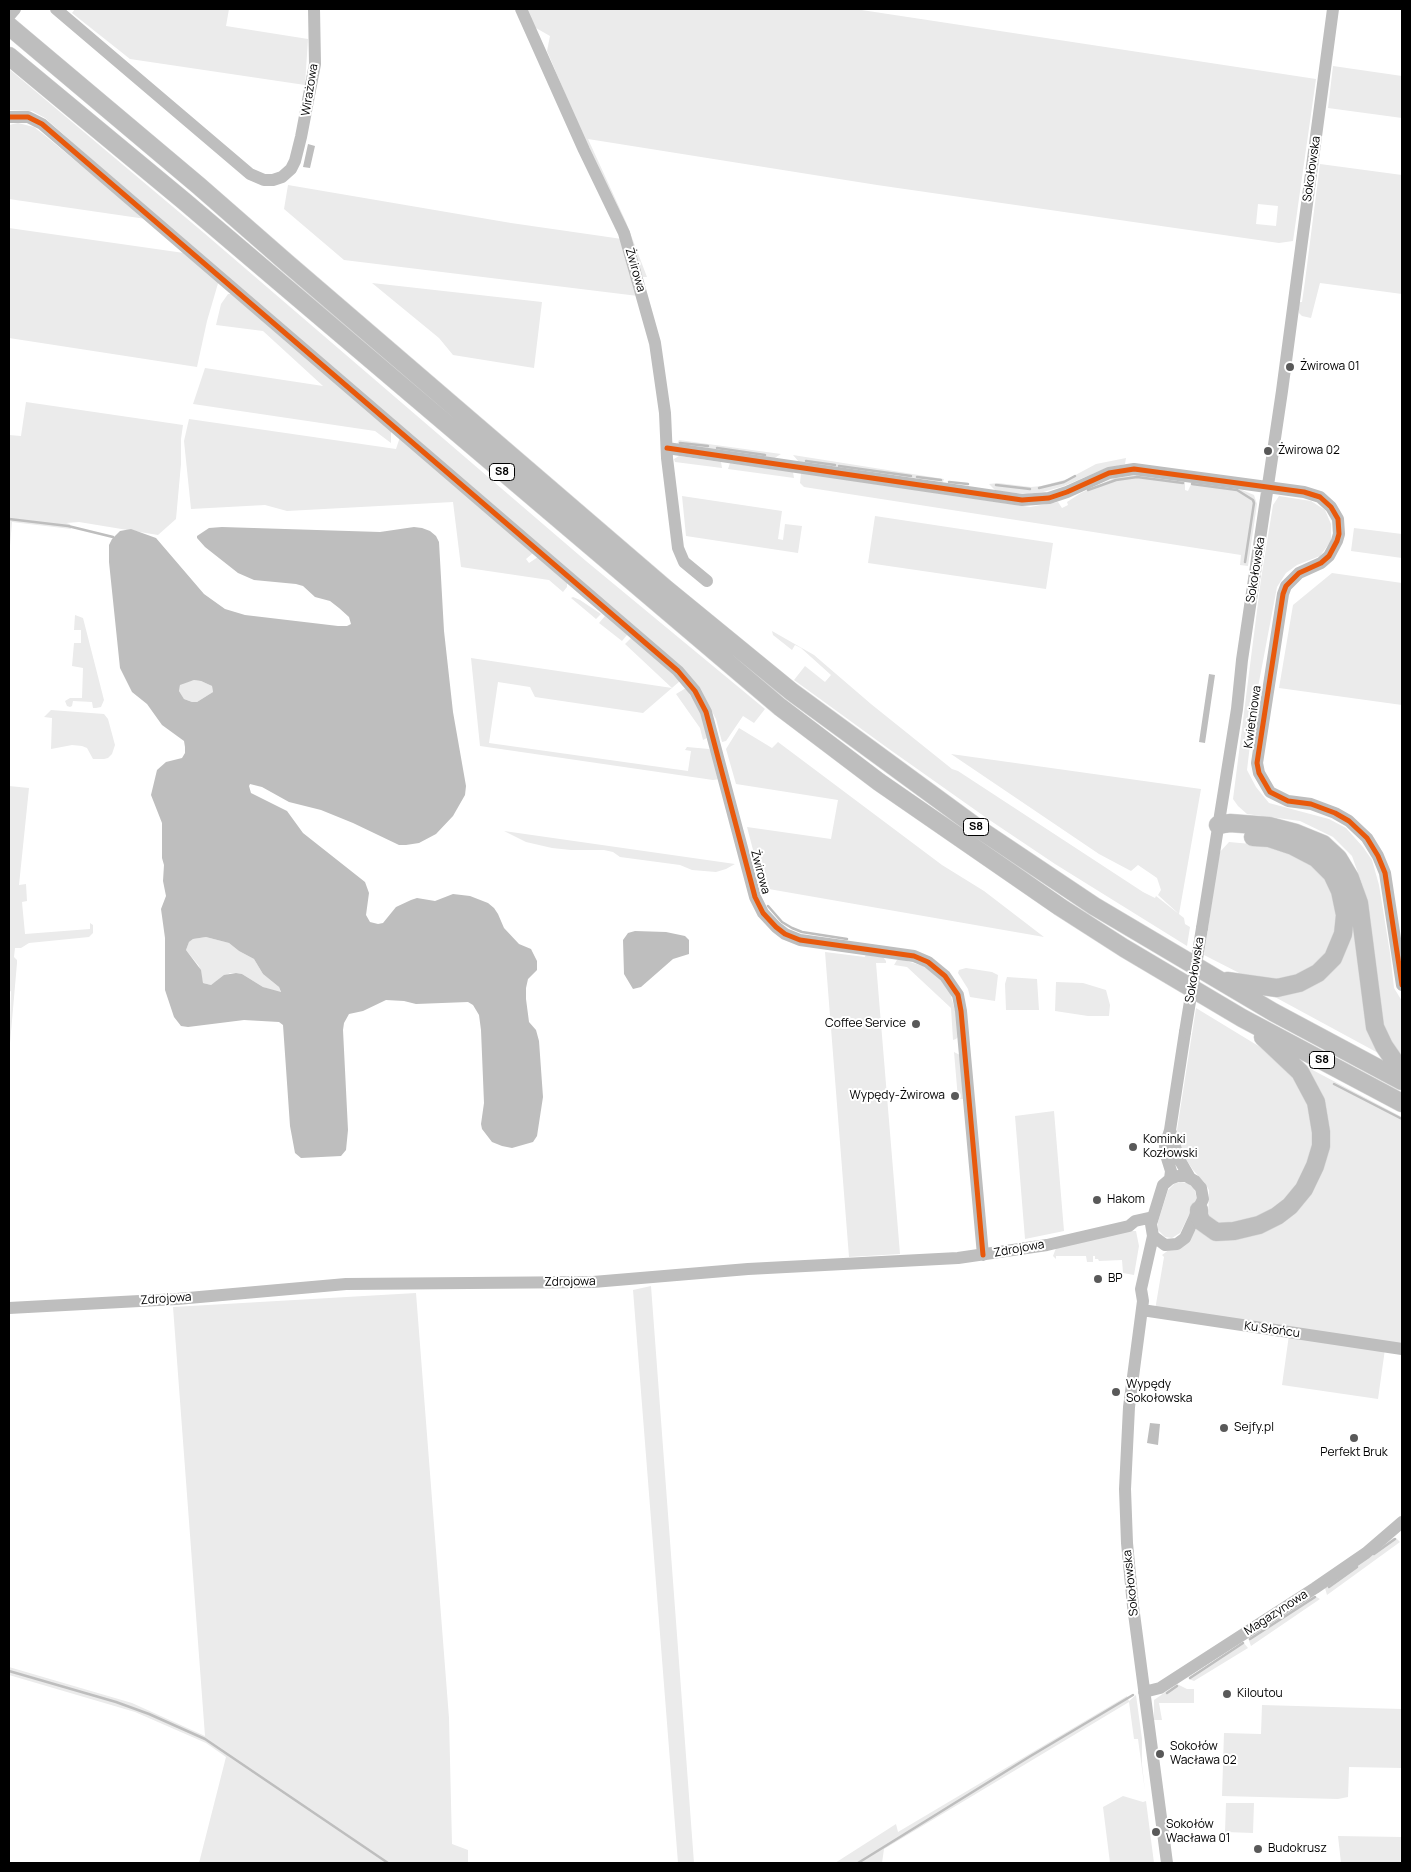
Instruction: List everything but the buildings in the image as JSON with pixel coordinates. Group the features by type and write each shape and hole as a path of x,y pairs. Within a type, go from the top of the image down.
{"highway":[{"name":"S8","path":"9,26 199,186 287,264 658,582 792,692 979,829 1094,906 1212,978 1402,1081"},
{"name":"S8","path":"9,56 184,201 780,707 878,782 1060,907 1242,1018 1402,1103"},
{"path":"1218,825 1230,823 1269,826 1296,833 1323,844 1338,858 1350,878 1359,903 1375,1027 1384,1046 1395,1062 1402,1068"},
{"path":"1212,978 1250,986 1277,988 1299,982 1318,973 1333,958 1343,934 1345,914 1340,890 1332,874 1316,858 1294,846 1269,838 1230,832 1218,825"},
{"path":"1199,1210 1202,1222 1212,1230 1220,1232 1240,1230 1270,1220 1290,1206 1304,1189 1320,1153 1320,1120 1316,1102 1310,1088 1300,1072 1242,1018"}],"street":[{"path":"9,16 16,9"},
{"name":"Wirażowa","path":"56,9 250,174 264,180 282,177 291,169 298,153 315,64 314,9"},
{"name":"Żwirowa","path":"521,9 624,233 655,343 665,413 673,514 679,552 684,562 707,582"},
{"name":"Sokołowska","path":"1170,1179 1171,1171 1165,1151 1170,1130 1237,708 1242,660 1268,488 1333,9"},
{"name":"Żwirowa","path":"9,116 28,117 42,124 678,671 702,702 712,729 755,896 763,913 769,920 780,930 796,938 914,956 928,962 945,976 958,995 961,1011 983,1256"},
{"name":"Kwietniowa","path":"667,448 1022,500 1040,499 1057,495 1109,473 1134,470 1304,492 1320,497 1331,507 1338,519 1339,534 1336,547 1330,556 1321,563 1299,573 1286,586 1283,594 1257,764 1259,774 1270,792 1277,797 1323,808 1335,813 1360,830 1367,838 1378,856 1385,873 1402,985"},
{"name":"Sokołowska","path":"1170,1130 1179,1159 1190,1178"},
{"path":"1129,1226 1156,1238 1173,1245 1184,1240 1203,1199 1199,1185 1190,1178 1178,1176 1170,1179 1164,1185 1151,1224 1156,1238"},
{"name":"Zdrojowa","path":"9,1308 177,1299 346,1284 593,1282 748,1270 983,1256 1047,1245 1129,1226 1135,1221 1153,1217"},
{"name":"Sokołowska","path":"1156,1238 1142,1289 1143,1306 1129,1407 1125,1490 1128,1557 1167,1863"},
{"name":"Ku Słońcu","path":"1143,1306 1402,1349"},
{"name":"Magazynowa","path":"1144,1692 1160,1688 1315,1588 1366,1552 1402,1522"}],"shaded area":[{"path":"75,9 229,9 226,26 308,39 305,85 130,59 72,13"},
{"path":"525,9 855,9 1316,79 1293,241 1279,243 877,185 588,139 626,222 647,277 643,277 547,51 550,36 536,28","holes":["1258,204 1278,206 1276,226 1256,224"]},
{"path":"1333,66 1402,76 1402,118 1328,108"},
{"path":"9,69 204,233 586,561 765,709 754,723 743,716 726,741 722,742 716,719 709,706 45,118 32,111 9,110"},
{"path":"18,123 34,127 146,219 9,199 9,125"},
{"path":"308,144 315,146 310,168 303,167"},
{"path":"1320,164 1402,175 1402,294 1320,283 1311,318 1302,316 1299,313 1299,302 1302,302"},
{"path":"288,185 511,223 622,239 638,296 344,260 284,209"},
{"path":"9,228 184,253 219,280 207,321 197,367 9,338"},
{"path":"372,283 542,302 534,368 453,355 439,338"},
{"path":"228,294 231,294 391,429 391,443 375,431 193,404 205,368 323,386 263,331 216,325 221,304"},
{"path":"26,402 183,425 176,519 158,535 79,522 66,523 70,524 71,529 12,522 9,558 9,435 21,436"},
{"path":"189,419 396,449 400,437 533,553 526,559 529,563 538,557 567,583 567,587 563,592 549,580 461,567 453,502 287,511 265,505 191,509 184,441"},
{"path":"679,440 781,454 773,459 677,444"},
{"path":"793,455 944,479 943,482 799,462"},
{"path":"679,456 721,462 722,468 675,462 674,459"},
{"path":"1126,458 1125,464 1104,469 1064,486 1043,492 1027,494 996,491 989,484 1041,486 1068,479 1096,464"},
{"path":"730,463 793,472 794,478 728,469"},
{"path":"801,473 1030,507 1058,502 1062,508 1068,505 1067,502 1081,493 1114,478 1137,475 1185,482 1185,490 1188,491 1192,482 1242,490 1254,495 1257,504 1248,566 1240,565 1241,555 804,487 800,483"},
{"path":"682,496 782,511 778,539 783,540 785,524 802,526 798,553 686,536"},
{"path":"1279,496 1311,501 1325,510 1331,524 1331,541 1320,556 1297,565 1286,573 1277,587 1255,703 1247,770 1256,787 1269,803 1329,819 1346,828 1372,860 1379,885 1394,988 1402,1001 1402,1057 1383,1030 1363,887 1352,856 1333,837 1300,821 1247,814 1233,799 1261,579 1273,505"},
{"path":"875,516 1053,543 1046,589 868,563"},
{"path":"414,527 430,531 436,536 439,542 444,631 453,712 466,786 465,795 453,816 436,834 419,843 399,845 321,810 289,802 262,787 250,784 249,786 251,793 287,811 303,833 365,882 369,893 366,915 370,922 383,923 396,907 417,898 435,901 453,894 470,896 488,903 494,908 504,928 519,944 531,949 537,961 537,970 528,979 526,999 529,1022 536,1030 539,1041 543,1097 537,1136 533,1142 512,1148 502,1146 492,1142 482,1129 484,1103 481,1030 479,1015 473,1005 468,1002 416,1004 386,1000 363,1011 349,1014 344,1023 343,1030 348,1130 346,1150 341,1156 301,1158 295,1153 290,1126 283,1025 279,1022 244,1020 188,1027 181,1026 174,1017 165,990 165,938 161,909 166,896 163,881 162,823 151,795 157,770 166,762 182,758 185,753 185,747 184,741 162,725 147,704 132,692 120,668 109,562 109,545 120,531 131,529 156,538 204,594 225,609 245,615 338,626 351,624 349,617 339,608 330,601 315,597 303,586 254,580 238,573 205,547 197,538 197,536 209,528 380,532","holes":["194,680 212,686 213,692 197,702 184,699 179,691 180,685","206,937 229,943 254,959 263,974 279,987 281,992 263,987 242,974 236,973 224,975 211,985 203,983 201,970 186,950 189,942 193,939"]},
{"path":"1354,528 1402,534 1402,558 1351,551"},
{"path":"1332,573 1402,583 1402,705 1279,688 1293,605"},
{"path":"573,597 601,614 596,619 571,598"},
{"path":"75,615 83,618 104,700 101,707 93,708 92,702 73,701 70,707 67,706 65,701 70,698 82,698 83,668 72,666 74,643 81,643 81,630 74,630"},
{"path":"605,616 627,635 622,641 599,623"},
{"path":"772,631 814,655 952,769 958,771 1143,892 1155,898 1156,896 1184,918 1185,924 1190,927 1187,946 1055,864 988,819 794,680 805,666 825,682 831,675 801,648 795,645 792,650 773,635"},
{"path":"632,637 680,681 672,688 625,644"},
{"path":"471,658 672,688 643,713 535,697 530,687 498,682 489,743 688,771 691,751 685,750 687,747 709,749 720,779 713,780 480,746"},
{"path":"1209,674 1215,675 1205,743 1199,742"},
{"path":"194,680 212,686 213,692 197,702 184,699 179,691 180,684"},
{"path":"686,688 702,716 707,738 703,740 700,728 676,694"},
{"path":"51,710 104,714 108,719 115,745 112,754 108,758 93,759 87,748 82,746 72,745 51,749 52,718 44,717"},
{"path":"739,728 772,748 778,742 942,865 984,891 1044,937 763,888 747,827 831,839 838,800 736,784 726,749"},
{"path":"951,754 1201,789 1179,914 1158,895 1161,890 1157,878 1138,865 1131,871 1099,854"},
{"path":"9,786 29,788 19,885 26,884 27,901 22,902 25,934 90,929 90,923 93,925 93,933 89,937 29,943 21,948 15,948 14,957 17,963 9,1055 11,991 9,992"},
{"path":"504,831 735,864 716,872 692,870 680,865 620,857 613,852 604,850 552,848 526,842"},
{"path":"1229,842 1273,846 1303,857 1325,875 1337,899 1337,922 1333,944 1318,963 1298,978 1269,981 1249,978 1204,955 1219,853"},
{"path":"1352,905 1368,1029 1380,1054 1273,996 1321,979"},
{"path":"635,931 666,932 685,936 689,940 689,954 673,959 641,987 633,989 624,974 623,940 628,933"},
{"path":"206,937 229,943 254,959 263,974 279,987 281,993 263,987 242,974 236,973 230,973 211,985 203,983 199,966 186,950 189,942 193,939"},
{"path":"825,952 865,957 866,953 883,957 886,961 886,963 876,963 900,1254 849,1257"},
{"path":"900,959 923,966 931,971 940,979 950,993 956,1014 958,1037 956,1039 953,1040 951,1008 907,967 894,965"},
{"path":"966,968 992,972 998,975 995,1001 970,997 968,989 958,973 959,970"},
{"path":"1007,977 1037,979 1039,1010 1006,1010 1005,984"},
{"path":"1056,982 1083,983 1106,990 1110,1005 1109,1016 1088,1016 1055,1011"},
{"path":"1196,1008 1270,1053 1300,1081 1315,1122 1311,1166 1273,1213 1226,1227 1208,1218 1209,1190 1184,1156 1177,1130"},
{"path":"954,1052 960,1055 964,1099 958,1099"},
{"path":"1305,1066 1402,1117 1402,1346 1155,1310 1164,1257 1162,1255 1198,1228 1256,1234 1324,1163"},
{"path":"1054,1111 1064,1231 1025,1239 1015,1116"},
{"path":"1180,1182 1187,1183 1194,1188 1197,1199 1180,1233 1172,1238 1165,1237 1158,1230 1158,1222 1168,1190 1174,1184"},
{"path":"1136,1231 1139,1246 1134,1275 1123,1273 1122,1260 1099,1261 1093,1256 1093,1262 1087,1262 1086,1256 1056,1256 1056,1259 1053,1256 1056,1248"},
{"path":"651,1286 694,1863 678,1863 633,1290"},
{"path":"416,1293 449,1718 452,1844 468,1850 468,1863 199,1863 226,1757 206,1743 135,1712 9,1675 9,1667 132,1703 205,1736 173,1307"},
{"path":"1289,1335 1385,1349 1378,1399 1282,1385"},
{"path":"1150,1423 1160,1424 1158,1445 1147,1443"},
{"path":"1393,1538 1400,1542 1327,1595 1325,1588"},
{"path":"1313,1595 1320,1599 1251,1646 1248,1638"},
{"path":"1243,1642 1248,1648 1194,1681 1189,1679 1189,1677"},
{"path":"1177,1684 1187,1689 1194,1689 1194,1703 1159,1703 1162,1720 1154,1720 1154,1700"},
{"path":"1136,1695 1142,1739 1145,1791 1138,1739 1134,1739 1129,1702 884,1849 882,1863 835,1863 896,1824 898,1832 1127,1696 1129,1701"},
{"path":"1262,1705 1402,1709 1402,1768 1349,1767 1348,1797 1338,1799 1222,1796 1224,1733 1261,1734"},
{"path":"1123,1796 1143,1802 1146,1801 1154,1863 1110,1863 1103,1807"},
{"path":"1226,1803 1254,1803 1253,1833 1225,1832"},
{"path":"1338,1836 1402,1837 1402,1863 1341,1863"}],"waterway":[{"path":"680,443 708,446"},
{"path":"717,448 765,455"},
{"path":"806,461 835,465"},
{"path":"839,466 911,476"},
{"path":"1039,488 1064,482 1075,476"},
{"path":"917,477 941,480"},
{"path":"1088,490 1116,480 1137,477 1183,483"},
{"path":"949,482 968,484"},
{"path":"1192,484 1237,490 1253,500 1245,562"},
{"path":"996,485 1030,489"},
{"path":"9,519 68,526 113,537"},
{"path":"768,906 782,922 792,928 802,932 847,939"},
{"path":"1334,1084 1402,1119"},
{"path":"1374,1554 1395,1539"},
{"path":"1329,1587 1357,1567"},
{"path":"1250,1639 1315,1597"},
{"path":"1190,1678 1243,1643"},
{"path":"9,1671 116,1702 149,1714 205,1739 388,1863"},
{"path":"1167,1693 1177,1686"},
{"path":"858,1863 1133,1695"}],"cycle path":[{"path":"9,117 28,117 42,124 678,671 695,691 706,712 755,897 763,913 776,927 785,934 800,940 914,956 928,962 945,976 958,995 961,1011 983,1255"},
{"path":"667,448 1022,500 1049,498 1109,473 1134,469 1304,492 1320,497 1331,507 1338,519 1339,534 1329,556 1321,563 1299,573 1286,586 1283,594 1257,763 1259,773 1270,792 1288,801 1311,804 1335,813 1349,821 1367,838 1378,856 1385,873 1402,985"}],"place":[{"name":"Żwirowa 01","path":"1290,367"},
{"name":"Żwirowa 02","path":"1268,451"},
{"name":"Coffee Service","path":"916,1024"},
{"name":"Wypędy-Żwirowa","path":"955,1096"},
{"name":"Kominki Kozłowski","path":"1133,1147"},
{"name":"Hakom","path":"1097,1200"},
{"name":"BP","path":"1098,1279"},
{"name":"Wypędy Sokołowska","path":"1116,1392"},
{"name":"Sejfy.pl","path":"1224,1428"},
{"name":"Perfekt Bruk","path":"1354,1438"},
{"name":"Kiloutou","path":"1227,1694"},
{"name":"Sokołów Wacława 02","path":"1160,1754"},
{"name":"Sokołów Wacława 01","path":"1156,1832"},
{"name":"Budokrusz","path":"1258,1849"}]}
